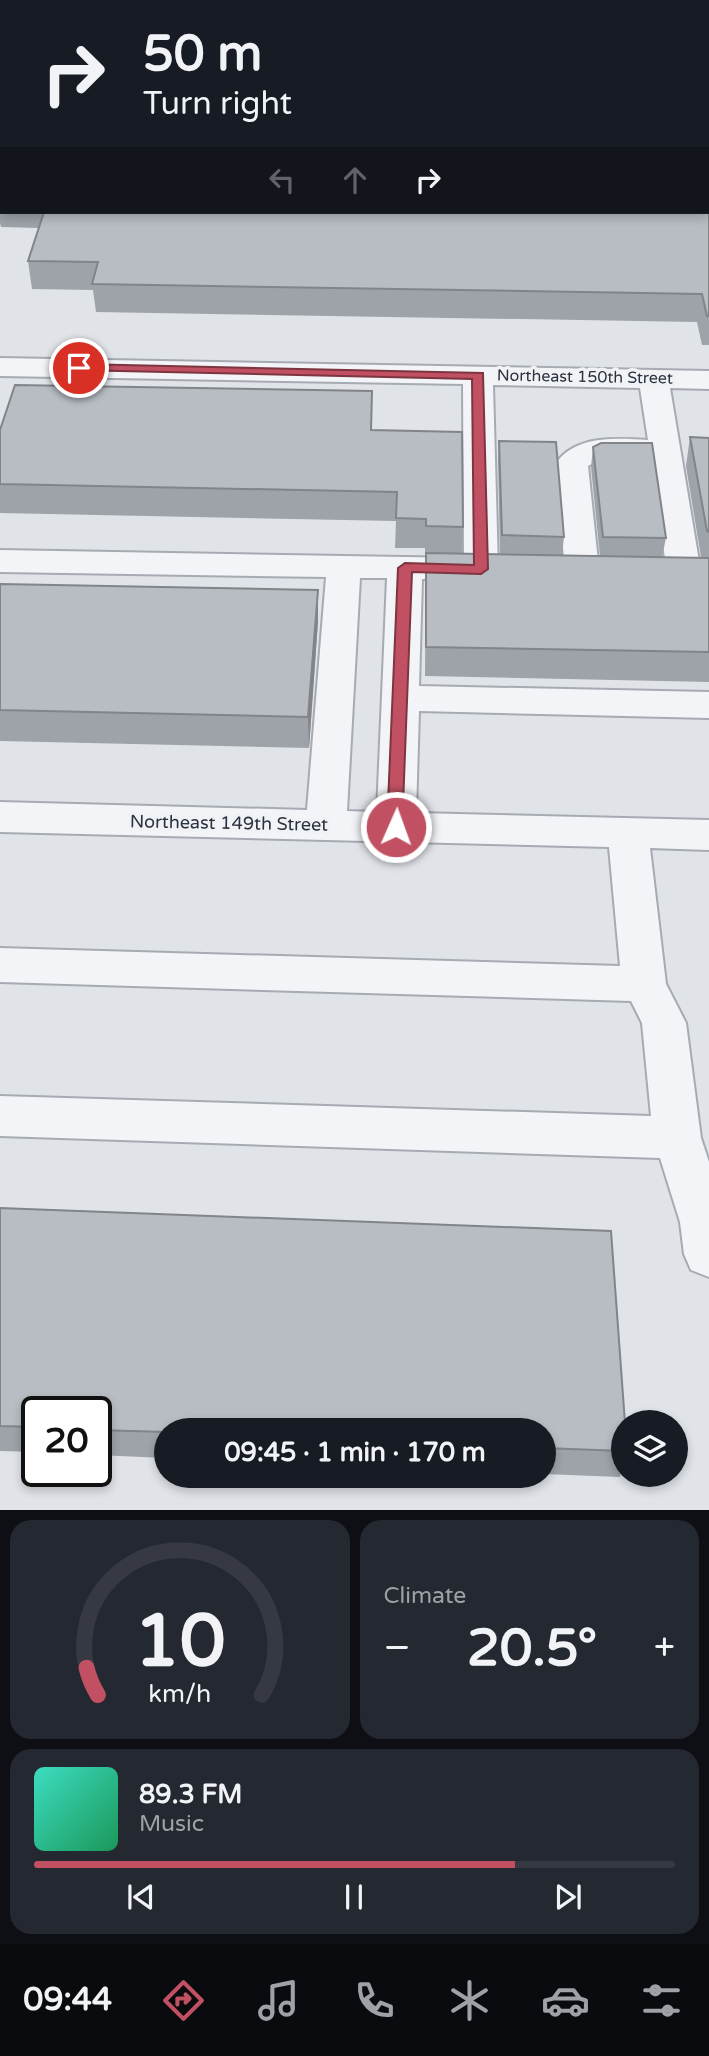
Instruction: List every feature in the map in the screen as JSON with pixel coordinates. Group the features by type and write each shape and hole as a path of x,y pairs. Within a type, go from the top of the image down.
{"street":[{"name":"Northeast 150th Street","path":"0,367 709,380"},
{"path":"478,375 481,569"},
{"path":"646,572 696,573 665,450 654,379"},
{"path":"0,561 595,571 572,463 580,454 594,449 665,450"},
{"path":"326,825 344,566"},
{"path":"396,827 405,568"},
{"path":"400,698 709,705"},
{"name":"Northeast 149th Street","path":"0,817 709,835"},
{"path":"628,833 644,984 664,1023 677,1138 705,1223 709,1254"},
{"path":"0,965 644,984"},
{"path":"0,1116 677,1138"}],"building":[{"path":"43,214 709,214 709,316 702,294 92,284 98,262 28,261"},
{"path":"15,385 372,391 371,430 462,432 463,527 426,526 426,519 396,518 397,492 0,484 0,430"},
{"path":"690,437 709,438 709,532 707,531"},
{"path":"499,441 556,442 564,537 502,535"},
{"path":"601,443 652,443 666,538 603,537 593,447"},
{"path":"426,553 709,558 709,652 426,647"},
{"path":"0,584 318,590 308,717 0,710"},
{"path":"0,1208 611,1231 624,1410 611,1410 611,1451 556,1448 556,1418 154,1418 154,1432 112,1430 112,1396 21,1396 21,1427 0,1426"}],"route":[{"path":"79,368 478,375 481,569 405,568 396,827"}]}
